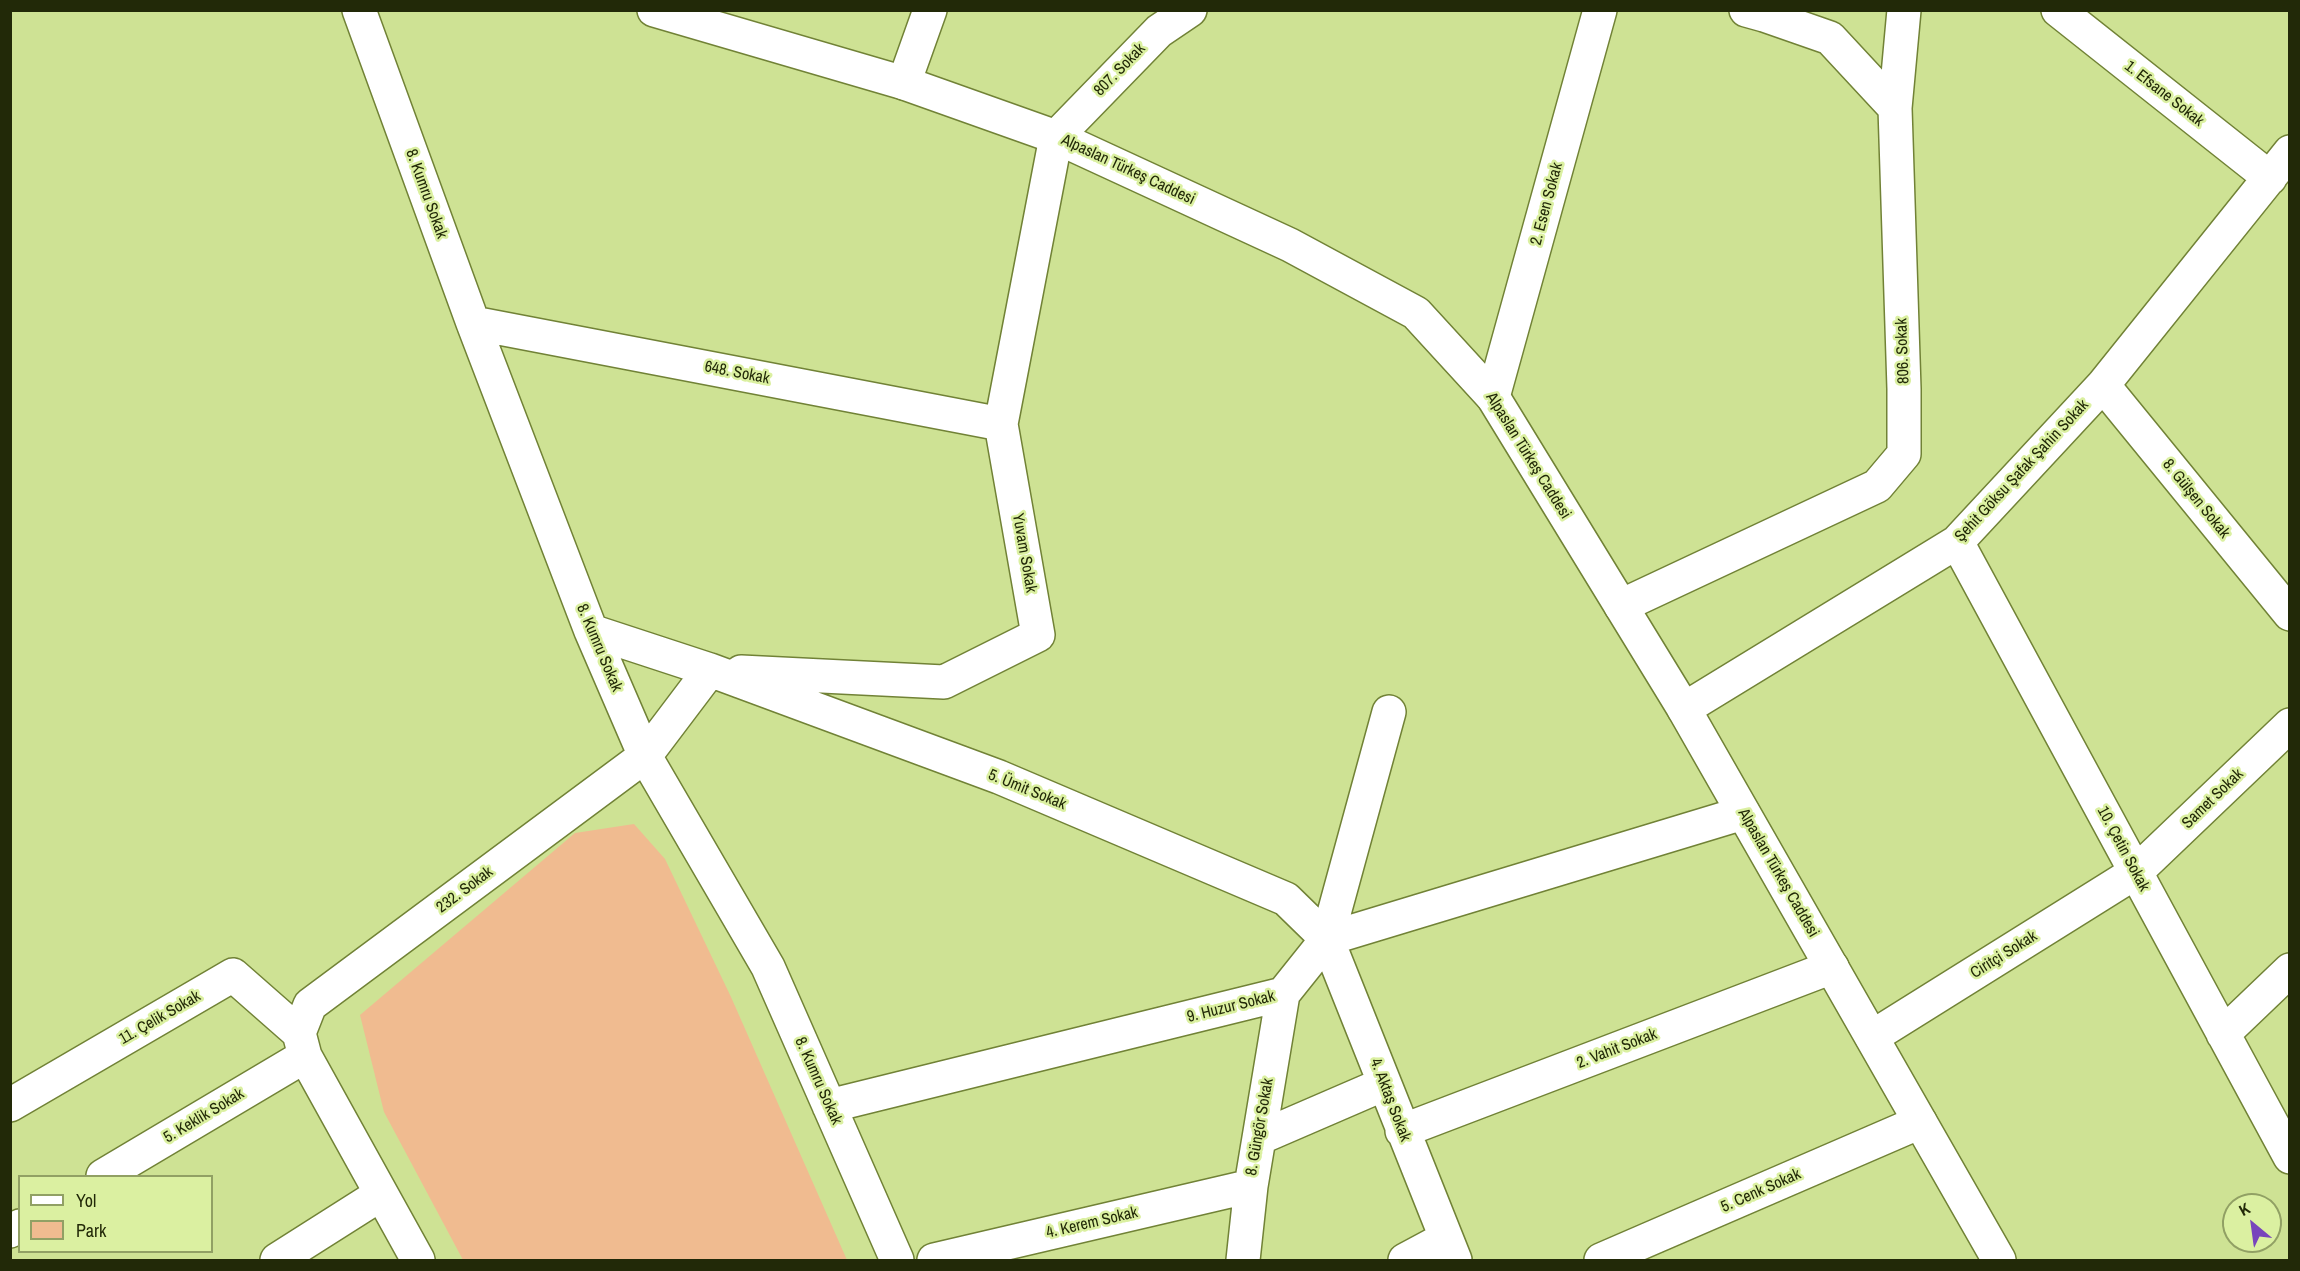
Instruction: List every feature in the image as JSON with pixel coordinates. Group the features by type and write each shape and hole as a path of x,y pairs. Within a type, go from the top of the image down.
{"street":[{"name":"8. Kumru Sokak","path":"359,10 473,323 591,631 645,756 768,967 897,1260"},
{"name":"Alpaslan Türkeş Caddesi","path":"654,10 904,83 1056,137 1290,245 1416,313 1493,397 1684,709 1999,1260"},
{"path":"904,83 930,10"},
{"name":"807. Sokak","path":"1056,137 1159,31 1190,10"},
{"name":"2. Esen Sokak","path":"1493,397 1600,10"},
{"path":"1746,10 1830,38 1895,108"},
{"name":"806. Sokak","path":"1621,606 1876,486 1904,454 1895,108 1904,10"},
{"name":"1. Efsane Sokak","path":"2058,10 2270,178"},
{"name":"Yuvam Sokak","path":"710,670 944,682 1038,635 1001,424 1056,137"},
{"name":"Şehit Göksu Şafak Şahin Sokak","path":"1684,709 1957,542 2103,385 2289,152"},
{"name":"648. Sokak","path":"473,323 1001,424"},
{"name":"8. Gülşen Sokak","path":"2103,385 2289,614"},
{"name":"10. Çetin Sokak","path":"1957,542 2289,1156"},
{"path":"591,631 710,670"},
{"name":"232. Sokak","path":"302,1044 310,1005 645,756 710,670"},
{"name":"5. Ümit Sokak","path":"710,670 999,777 1286,898 1327,939"},
{"path":"1327,939 1389,712"},
{"name":"Samet Sokak","path":"2136,872 2289,725"},
{"path":"1327,939 1743,813"},
{"name":"Ciritçi Sokak","path":"1872,1037 2136,872"},
{"name":"9. Huzur Sokak","path":"829,1106 1283,994 1327,939"},
{"name":"4. Aktaş Sokak","path":"1327,939 1451,1249"},
{"name":"2. Vahit Sokak","path":"1402,1131 1832,967"},
{"path":"2223,1034 2289,970"},
{"name":"11. Çelik Sokak","path":"10,1106 233,975 302,1044"},
{"name":"8. Güngör Sokak","path":"1243,1260 1258,1138 1283,994"},
{"path":"302,1044 418,1260"},
{"name":"5. Keklik Sokak","path":"105,1175 302,1044"},
{"path":"1258,1138 1384,1084"},
{"name":"5. Cenk Sokak","path":"1601,1260 1920,1122"},
{"name":"4. Kerem Sokak","path":"934,1260 1251,1186"},
{"path":"277,1260 381,1194"},
{"path":"1405,1260 1451,1249"}],"green space":[{"path":"634,824 665,859 731,997 847,1260 463,1260 384,1112 360,1015 575,833"}]}
